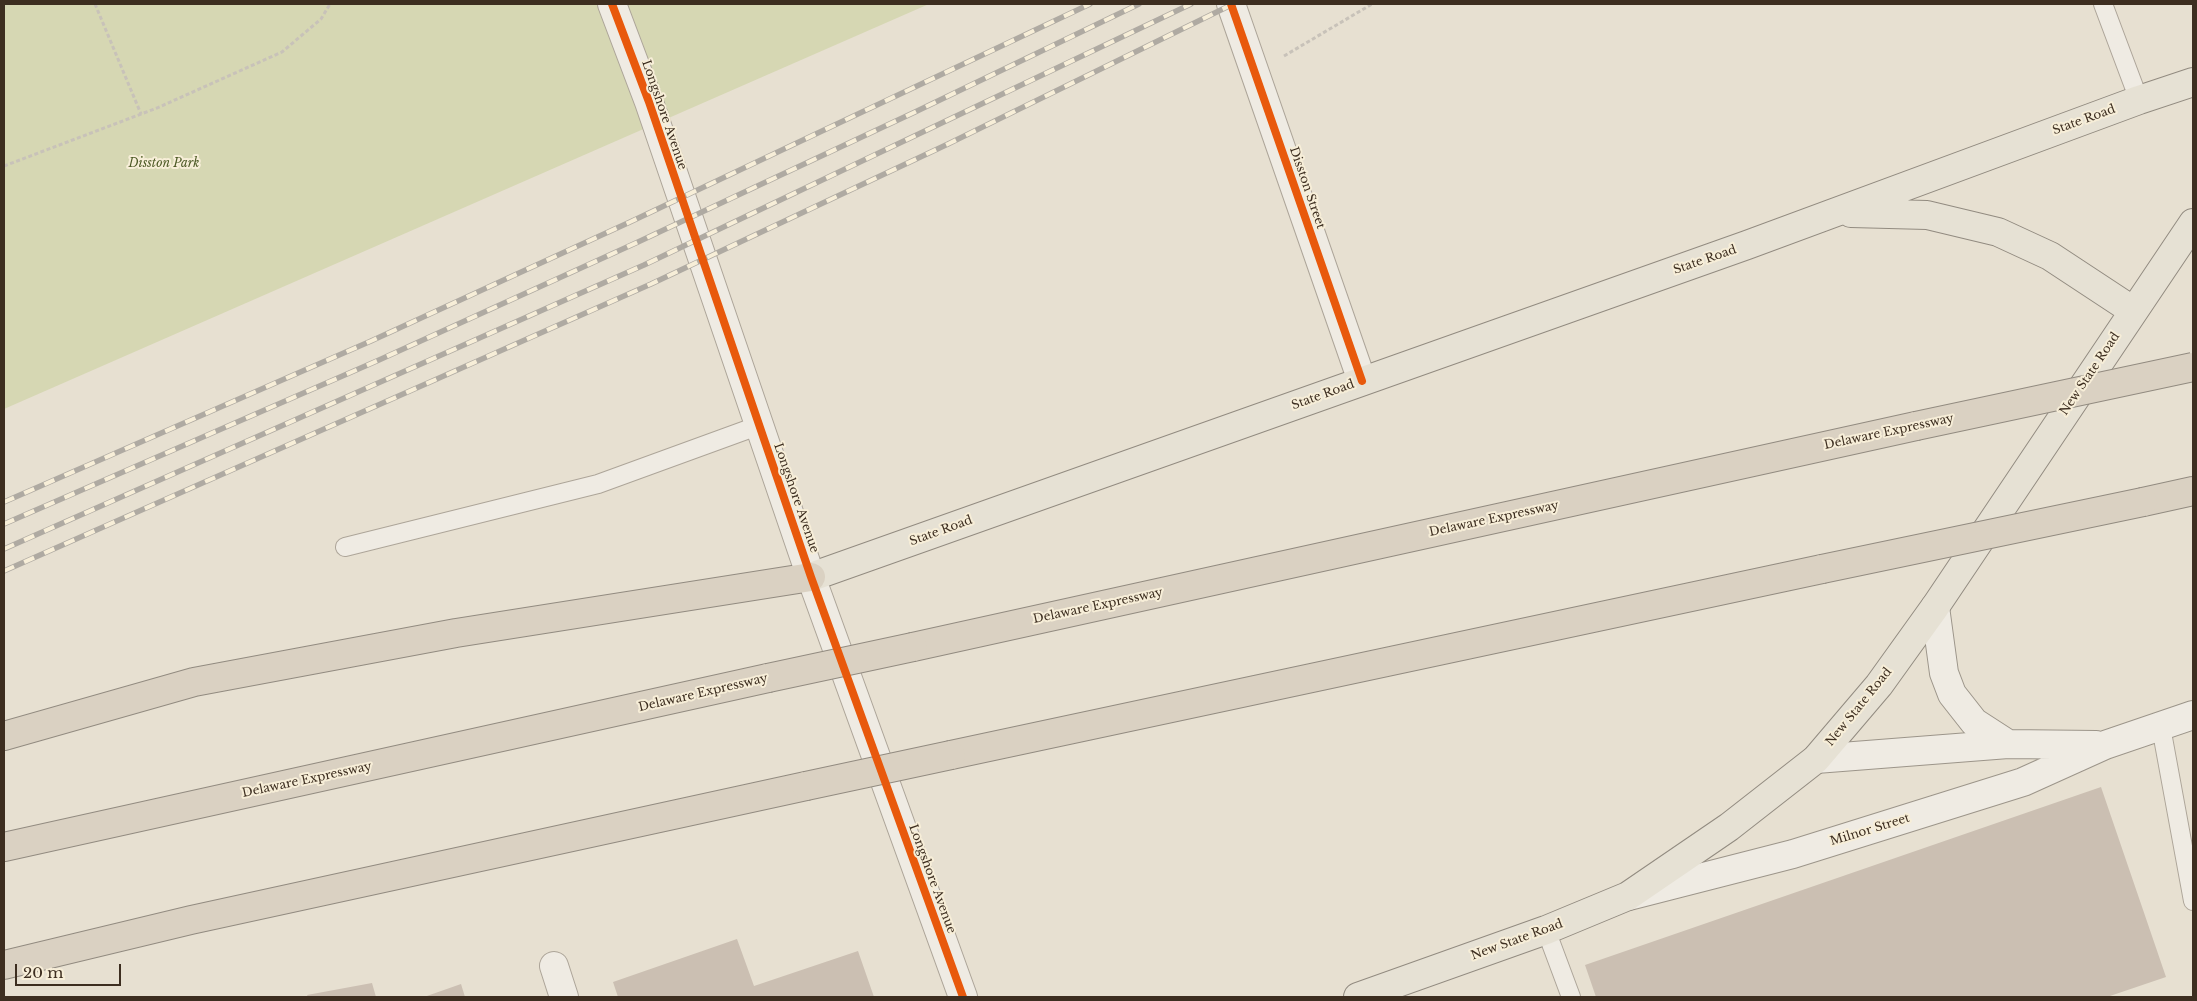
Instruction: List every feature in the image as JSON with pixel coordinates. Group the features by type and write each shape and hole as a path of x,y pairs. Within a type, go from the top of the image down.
{"highway":[{"name":"Delaware Expressway","path":"4,847 1916,426 2193,367"},
{"path":"4,965 192,920 806,786 2193,491"},
{"path":"4,736 194,682 456,633 811,577"}],"main road":[{"name":"State Road","path":"811,577 1834,213 2139,100 2193,82"},
{"name":"State Road","path":"1834,213 1927,215 1998,232 2050,256 2132,310"},
{"name":"New State Road","path":"1358,997 1546,930 1628,896 1729,827 1816,759 1879,685 1934,607 2132,310 2193,223"}],"street":[{"name":"Longshore Avenue","path":"612,4 760,425 811,577 963,997"},
{"name":"Disston Street","path":"1231,4 1362,381"},
{"path":"1934,607 1944,673 1952,694 1974,722 2008,744"},
{"name":"Milnor Street","path":"1628,896 1793,854 2023,782 2105,745 2193,716"},
{"name":"Milnor Street","path":"1816,759 2008,744 2105,745"},
{"path":"554,966 564,997"}],"lane":[{"path":"2103,4 2139,100"},
{"path":"345,547 598,484 760,425"},
{"path":"2161,727 2193,901"},
{"path":"1546,930 1570,997"}],"path":[{"path":"95,4 141,114"},
{"path":"4,166 141,114 282,52 321,20 330,4"},
{"path":"1254,71 1309,43 1372,4"}],"green space":[{"name":"Disston Park","path":"4,4 929,4 4,409"}],"building":[{"path":"2101,787 2166,977 2107,997 1596,997 1585,965"},
{"path":"737,939 754,986 858,951 874,997 618,997 613,982"},
{"path":"372,983 376,997 308,997 307,995"},
{"path":"461,984 465,997 424,997"}],"railway":[{"path":"4,502 371,341 630,222 1090,4"},
{"path":"4,524 379,360 638,242 1139,4"},
{"path":"4,549 644,265 1191,4"},
{"path":"4,571 651,284 948,144 1233,4"}],"cycle path":[{"path":"612,4 649,102 811,577 963,997"},
{"path":"1231,4 1362,381"}]}
